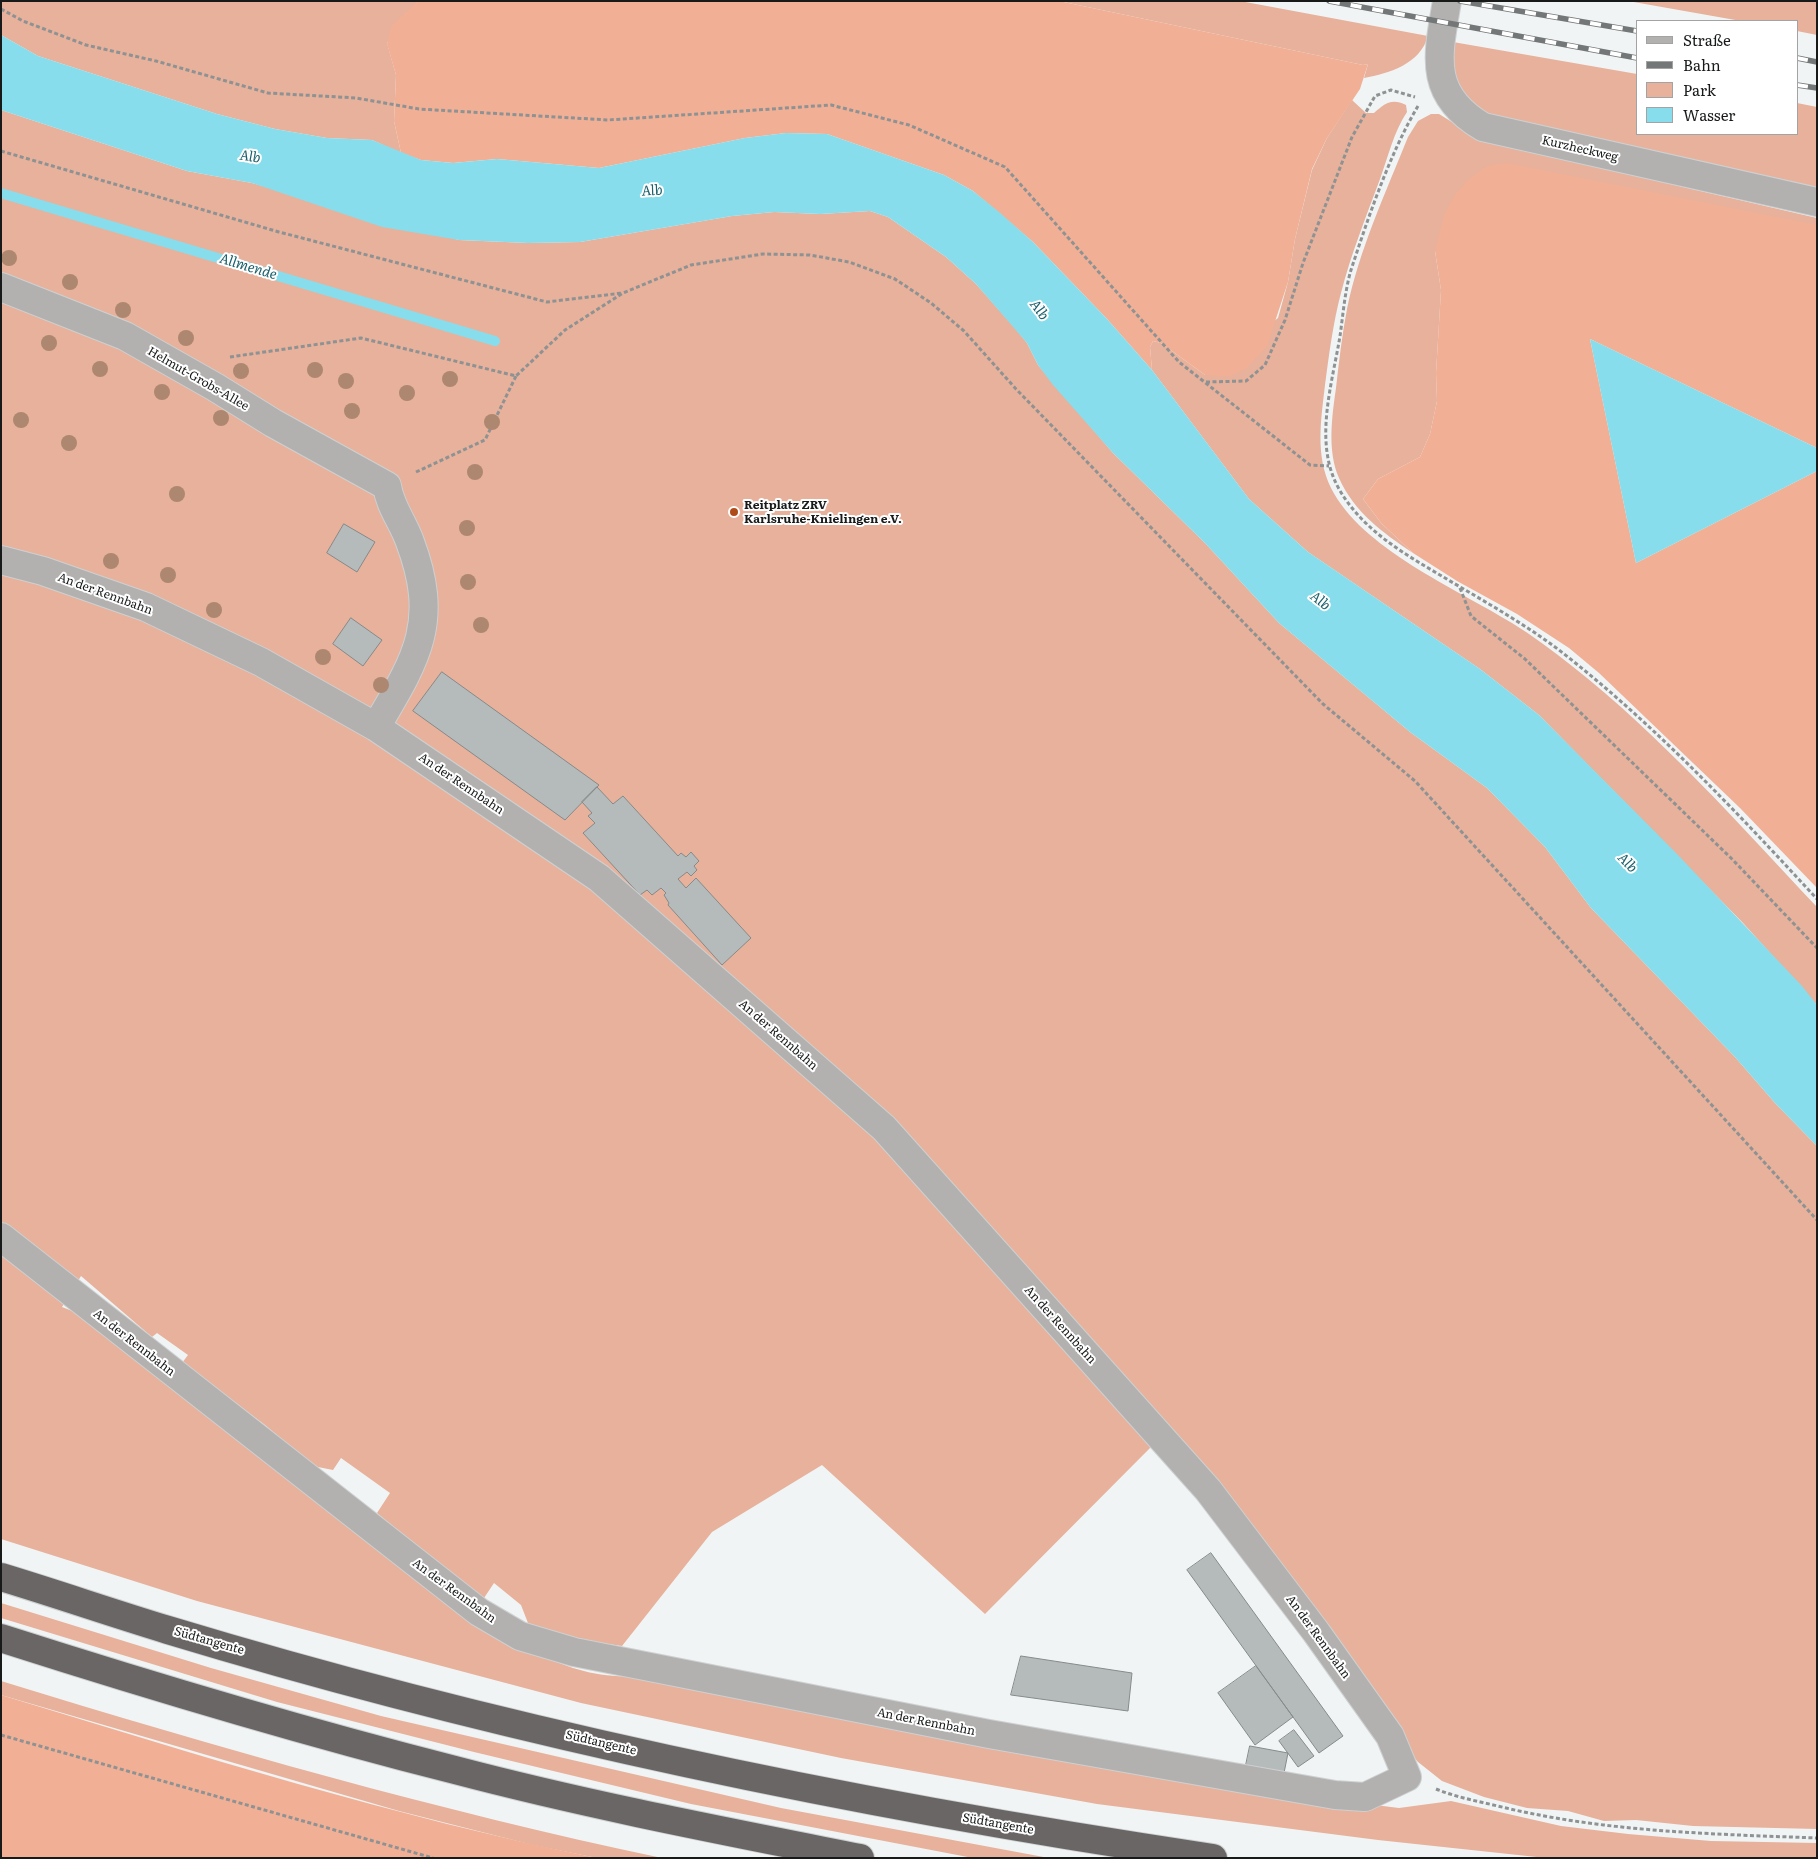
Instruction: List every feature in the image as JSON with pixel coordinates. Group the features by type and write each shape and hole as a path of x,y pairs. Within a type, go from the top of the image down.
{"highway":[{"name":"Südtangente","path":"1,1577 169,1630 317,1672 466,1711 664,1758 895,1805 1066,1836 1213,1858"},
{"path":"1,1638 166,1690 456,1771 660,1818 860,1858"}],"street":[{"name":"Kurzheckweg","path":"1447,1 1439,68 1450,98 1460,112 1483,127 1817,202"},
{"name":"Helmut-Grobs-Allee","path":"1,287 125,336 215,387 273,423 388,486"},
{"path":"376,726 408,672 423,629 424,587 410,540 390,502 388,486"},
{"name":"An der Rennbahn","path":"1,560 43,571 146,607 261,662 376,726 599,878 884,1128 1208,1490 1316,1632 1390,1736 1408,1777 1366,1797 1335,1795 970,1731 574,1652 520,1636 478,1612 1,1237"}],"path":[{"path":"1,9 22,21 86,45 156,61 268,93 356,98 418,109 608,120 831,105 909,126 1005,167 1179,362 1310,466 1329,466"},
{"path":"1204,382 1246,381 1265,365 1284,320 1303,263 1352,137 1375,96 1391,90 1406,96 1423,98 1408,123 1350,273 1326,424 1329,466 1338,488 1355,512 1372,531 1522,625 1599,682 1679,756 1817,899"},
{"path":"1,150 279,232 547,302 623,293"},
{"path":"388,486 485,440 516,376 565,330 623,293 691,266 763,254 810,255 849,262 895,279 931,302 964,331 1016,389 1323,704 1415,781 1817,1220"},
{"path":"226,357 361,338 516,376"},
{"path":"1460,587 1471,616 1525,659 1732,859 1817,948"},
{"path":"1,1735 433,1858"},
{"path":"1408,1777 1449,1794 1525,1812 1604,1826 1670,1833 1817,1838"}],"green space":[{"path":"1,1 418,1 387,43 396,75 394,121 401,153 372,140 327,138 275,129 217,114 38,56 1,35"},
{"path":"1059,1 1240,1 1428,36 1418,54 1403,66 1364,78 1368,64 1363,65"},
{"path":"1628,1 1817,1 1817,35 1798,31 1798,20 1735,20"},
{"path":"1453,42 1636,74 1636,135 1798,135 1798,103 1817,107 1817,191 1492,118 1463,95 1454,69"},
{"path":"1352,100 1366,113 1374,113 1385,104 1393,102 1406,105 1407,112 1395,136 1359,236 1345,278 1336,316 1325,385 1320,437 1323,463 1331,488 1345,510 1386,548 1411,565 1528,633 1605,693 1668,751 1758,844 1817,907 1817,1005 1743,923 1539,715 1480,669 1308,552 1249,499 1152,370 1150,347 1153,341 1161,343 1205,375 1278,318 1288,282 1295,239 1312,170 1327,138"},
{"path":"1,110 187,171 252,183 459,240 528,243 580,242 732,216 774,212 820,214 870,211 888,217 946,257 976,284 1027,343 1038,365 1113,453 1205,543 1279,623 1410,732 1487,788 1545,847 1591,908 1735,1057 1775,1103 1817,1146 1817,1829 1693,1826 1636,1820 1604,1821 1568,1811 1527,1808 1484,1797 1442,1781 1418,1762 857,1095 372,711 1,553"},
{"path":"1431,114 1439,114 1481,140 1817,218 1817,225 1435,251 1441,290 1436,373 1437,401 1430,434 1420,457 1378,479 1363,499 1381,523 1413,553 1370,521 1345,490 1335,468 1331,433 1347,309 1358,265 1408,137 1418,121"},
{"path":"1,571 69,589 210,647 358,729 589,883 876,1140 981,1245 1152,1446 985,1614 822,1465 712,1532 622,1646 569,1639 528,1623 521,1605 494,1583 482,1601 377,1513 390,1493 341,1458 333,1470 313,1466 265,1425 182,1363 188,1355 157,1333 152,1337 81,1276 62,1307 90,1318 534,1652 559,1663 595,1674 635,1676 1375,1805 1399,1808 1451,1801 1561,1826 1628,1834 1711,1841 1817,1843 1817,1858 1546,1858 1378,1840 1097,1804 841,1758 581,1703 197,1601 1,1539"},
{"path":"1,1603 211,1668 381,1716 781,1808 1049,1858 973,1858 691,1804 474,1752 277,1702 1,1618"},
{"path":"1,1681 247,1754 412,1799 579,1840 662,1858 597,1858 533,1845 399,1811 1,1695"}],"shaded area":[{"path":"418,1 1059,1 1363,65 1368,64 1360,89 1327,138 1312,169 1295,239 1288,282 1267,346 1247,368 1230,376 1216,376 1205,375 1161,343 1153,341 1150,347 1152,370 1107,319 1033,242 973,191 944,175 827,134 786,133 745,138 599,168 497,159 453,163 421,160 401,153 394,121 396,75 387,44 391,26"},
{"path":"1507,163 1817,225 1817,448 1590,339 1636,563 1817,471 1817,888 1740,808 1599,673 1569,648 1517,614 1457,581 1413,553 1381,523 1363,499 1378,479 1420,457 1430,434 1437,401 1436,373 1441,290 1435,251 1444,215 1455,195 1467,181 1487,166"},
{"path":"1,1695 297,1784 446,1824 597,1858 1,1858"}],"water":[{"name":"Alb","path":"1,35 38,56 217,114 275,129 327,138 372,140 421,160 453,163 497,159 599,168 745,138 786,133 827,134 944,175 973,191 1033,242 1107,319 1152,370 1249,499 1308,552 1480,669 1539,715 1677,854 1802,986 1817,1005 1817,1146 1775,1103 1735,1057 1591,908 1545,847 1487,788 1410,732 1279,623 1205,543 1113,453 1053,385 1038,365 1027,343 976,284 946,257 888,217 870,211 820,214 774,212 732,216 580,242 528,243 459,240 382,227 252,183 187,171 1,110"},
{"path":"1590,339 1817,448 1817,471 1636,563"}],"building":[{"path":"344,524 375,542 357,572 327,553"},
{"path":"351,618 382,640 363,666 333,644"},
{"path":"442,672 599,785 565,820 413,711"},
{"path":"597,787 613,804 623,796 678,856 681,853 686,857 691,852 699,861 694,866 697,870 691,876 687,872 678,879 686,888 696,878 751,938 722,965 668,905 669,903 664,895 666,893 661,888 652,895 647,890 640,895 583,833 595,823 588,816 592,813 582,802"},
{"path":"1211,1553 1343,1736 1319,1753 1187,1570"},
{"path":"1021,1656 1132,1673 1128,1711 1011,1695"},
{"path":"1256,1666 1293,1717 1255,1745 1218,1693"},
{"path":"1294,1730 1314,1756 1298,1767 1279,1741"},
{"path":"1250,1746 1288,1753 1284,1773 1246,1765"}],"waterway":[{"name":"Allmende","path":"1,193 495,341"}],"railway":[{"path":"1329,1 1636,58"},
{"path":"1460,1 1636,31"},
{"path":"1798,58 1817,62"},
{"path":"1798,85 1817,88"}],"place":[{"name":"Reitplatz ZRV Karlsruhe-Knielingen e.V.","path":"734,512"}]}
